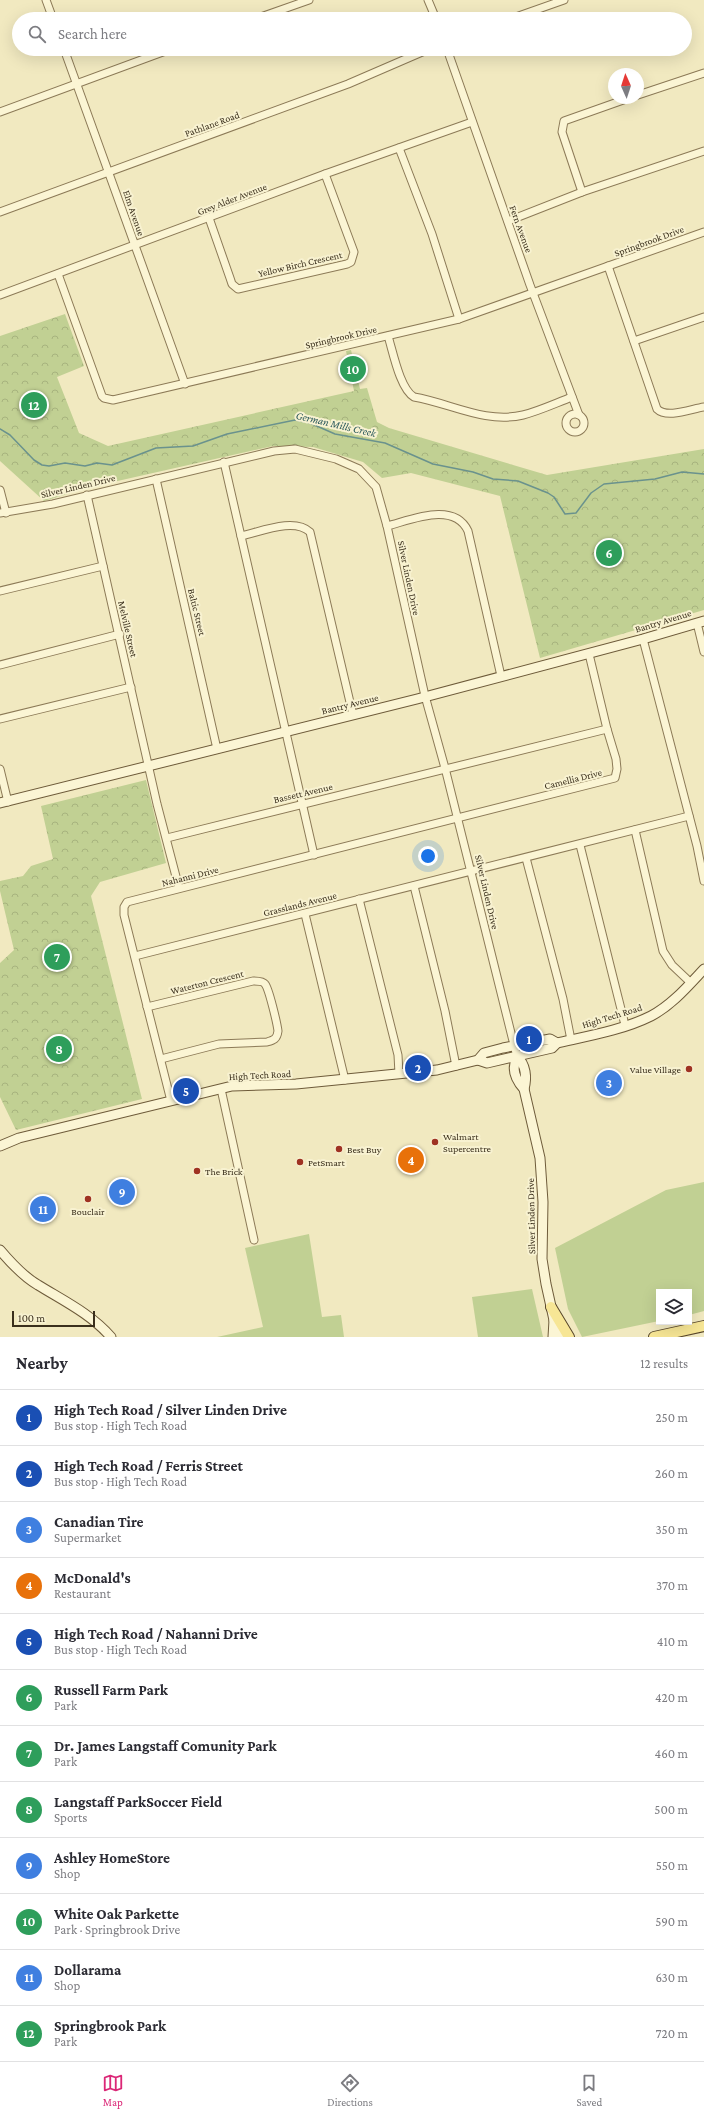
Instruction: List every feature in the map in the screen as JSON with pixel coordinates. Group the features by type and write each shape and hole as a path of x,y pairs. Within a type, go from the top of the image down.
{"main road":[{"path":"551,1307 569,1337"},
{"path":"654,1337 704,1326"}],"street":[{"path":"46,0 50,12"},
{"path":"275,12 309,0"},
{"path":"428,0 433,12"},
{"path":"530,12 564,0"},
{"name":"Elm Avenue","path":"67,56 185,384"},
{"path":"0,112 152,56"},
{"name":"Pathlane Road","path":"0,212 110,173 348,84 413,56"},
{"name":"Fern Avenue","path":"449,56 533,293 579,415"},
{"path":"644,93 704,73"},
{"path":"582,192 562,132 564,121 612,104"},
{"name":"Grey Alder Avenue","path":"0,295 325,174 472,122"},
{"path":"399,148 432,234 459,319"},
{"path":"508,221 582,192 704,151"},
{"name":"Yellow Birch Crescent","path":"209,218 232,284 238,289 347,264 352,262 354,252 325,174"},
{"name":"Springbrook Drive","path":"58,274 104,398 117,399 459,319 704,232"},
{"path":"608,266 657,409 661,413 669,414 704,407"},
{"path":"634,341 704,316"},
{"path":"388,336 403,384 408,394 414,397 476,414 505,416 522,415 572,397"},
{"name":"Silver Linden Drive","path":"3,513 274,451 295,449 315,453 352,465 359,469 376,487 387,526 425,696 445,768 514,1046 517,1057 522,1061 526,1081 524,1089 540,1158 543,1202 542,1259 554,1320 562,1337"},
{"path":"224,462 314,855"},
{"name":"Baltic Street","path":"156,479 217,749"},
{"path":"0,490 3,513"},
{"name":"Melville Street","path":"87,495 149,766 179,888"},
{"path":"387,526 438,514 457,518 464,523 471,546 501,676"},
{"path":"241,536 294,524 305,528 310,532 353,715"},
{"path":"0,591 103,566"},
{"path":"700,622 704,652"},
{"name":"Bantry Avenue","path":"4,802 353,715 589,654 700,622"},
{"path":"0,665 120,634"},
{"path":"643,639 689,816 704,882"},
{"name":"Camellia Drive","path":"457,818 615,778 617,765 589,654"},
{"path":"0,719 131,687"},
{"name":"Bassett Avenue","path":"167,838 607,729"},
{"path":"0,769 4,802"},
{"name":"Grasslands Avenue","path":"135,956 580,845 689,816"},
{"name":"Nahanni Drive","path":"171,1101 162,1059 124,916 124,907 127,902 457,818"},
{"path":"635,830 663,951 672,965 691,983"},
{"path":"580,845 625,1025"},
{"path":"526,858 564,1005 571,1040"},
{"path":"414,886 446,1011 456,1066"},
{"path":"359,899 397,1051 399,1074"},
{"path":"305,914 345,1080"},
{"name":"High Tech Road","path":"0,1147 19,1138 232,1086 345,1080 456,1066 478,1060 487,1063 517,1057 552,1048 557,1043 625,1025 651,1016 673,1001 704,970"},
{"name":"Waterton Crescent","path":"147,1007 253,981 266,984 278,1031 277,1036 273,1040 267,1042 219,1044 162,1059"},
{"name":"High Tech Road","path":"478,1060 484,1053 514,1046 550,1039 557,1043"},
{"path":"221,1089 254,1240"},
{"path":"0,1250 20,1271 37,1285 70,1303 100,1324 111,1337"},
{"name":"Silver Linden Drive","path":"553,1337 554,1320"}],"green space":[{"path":"65,314 84,366 57,377 79,433 108,446 354,391 346,351 351,350 360,389 367,388 377,422 389,428 547,475 704,449 704,610 540,658 500,496 411,473 382,478 363,462 313,447 273,446 91,487 44,501 0,461 0,336"},
{"path":"146,780 166,863 100,882 91,896 142,1099 16,1130 0,1097 0,963 14,950 0,891 0,881 23,876 31,866 53,859 41,806"},
{"path":"704,1182 704,1311 692,1314 692,1289 656,1289 656,1322 582,1337 568,1309 555,1248 666,1190"},
{"path":"309,1234 322,1317 341,1315 344,1337 217,1337 263,1327 245,1248"},
{"path":"532,1289 543,1337 478,1337 472,1297"}],"waterway":[{"name":"German Mills Creek","path":"0,429 10,435 34,460 42,465 49,466 65,463 85,466 97,463 112,465 156,448 193,446 227,434 295,420 310,423 335,434 385,443 433,464 473,472 493,479 518,481 548,493 554,497 565,514 576,513 591,493 604,484 655,479 682,472 704,474"}],"place":[{"name":"White Oak Parkette","path":"353,369"},
{"name":"Springbrook Park","path":"34,405"},
{"name":"Russell Farm Park","path":"609,553"},
{"name":"Dr. James Langstaff Comunity Park","path":"57,957"},
{"name":"High Tech Road / Silver Linden Drive","path":"529,1039"},
{"name":"Langstaff ParkSoccer Field","path":"59,1049"},
{"name":"High Tech Road / Ferris Street","path":"418,1068"},
{"name":"Value Village","path":"689,1069"},
{"name":"Canadian Tire","path":"609,1083"},
{"name":"High Tech Road / Nahanni Drive","path":"186,1091"},
{"name":"Walmart Supercentre","path":"435,1142"},
{"name":"Best Buy","path":"339,1149"},
{"name":"McDonald's","path":"411,1160"},
{"name":"PetSmart","path":"300,1162"},
{"name":"The Brick","path":"197,1171"},
{"name":"Ashley HomeStore","path":"122,1192"},
{"name":"Bouclair","path":"88,1199"},
{"name":"Dollarama","path":"43,1209"}]}
